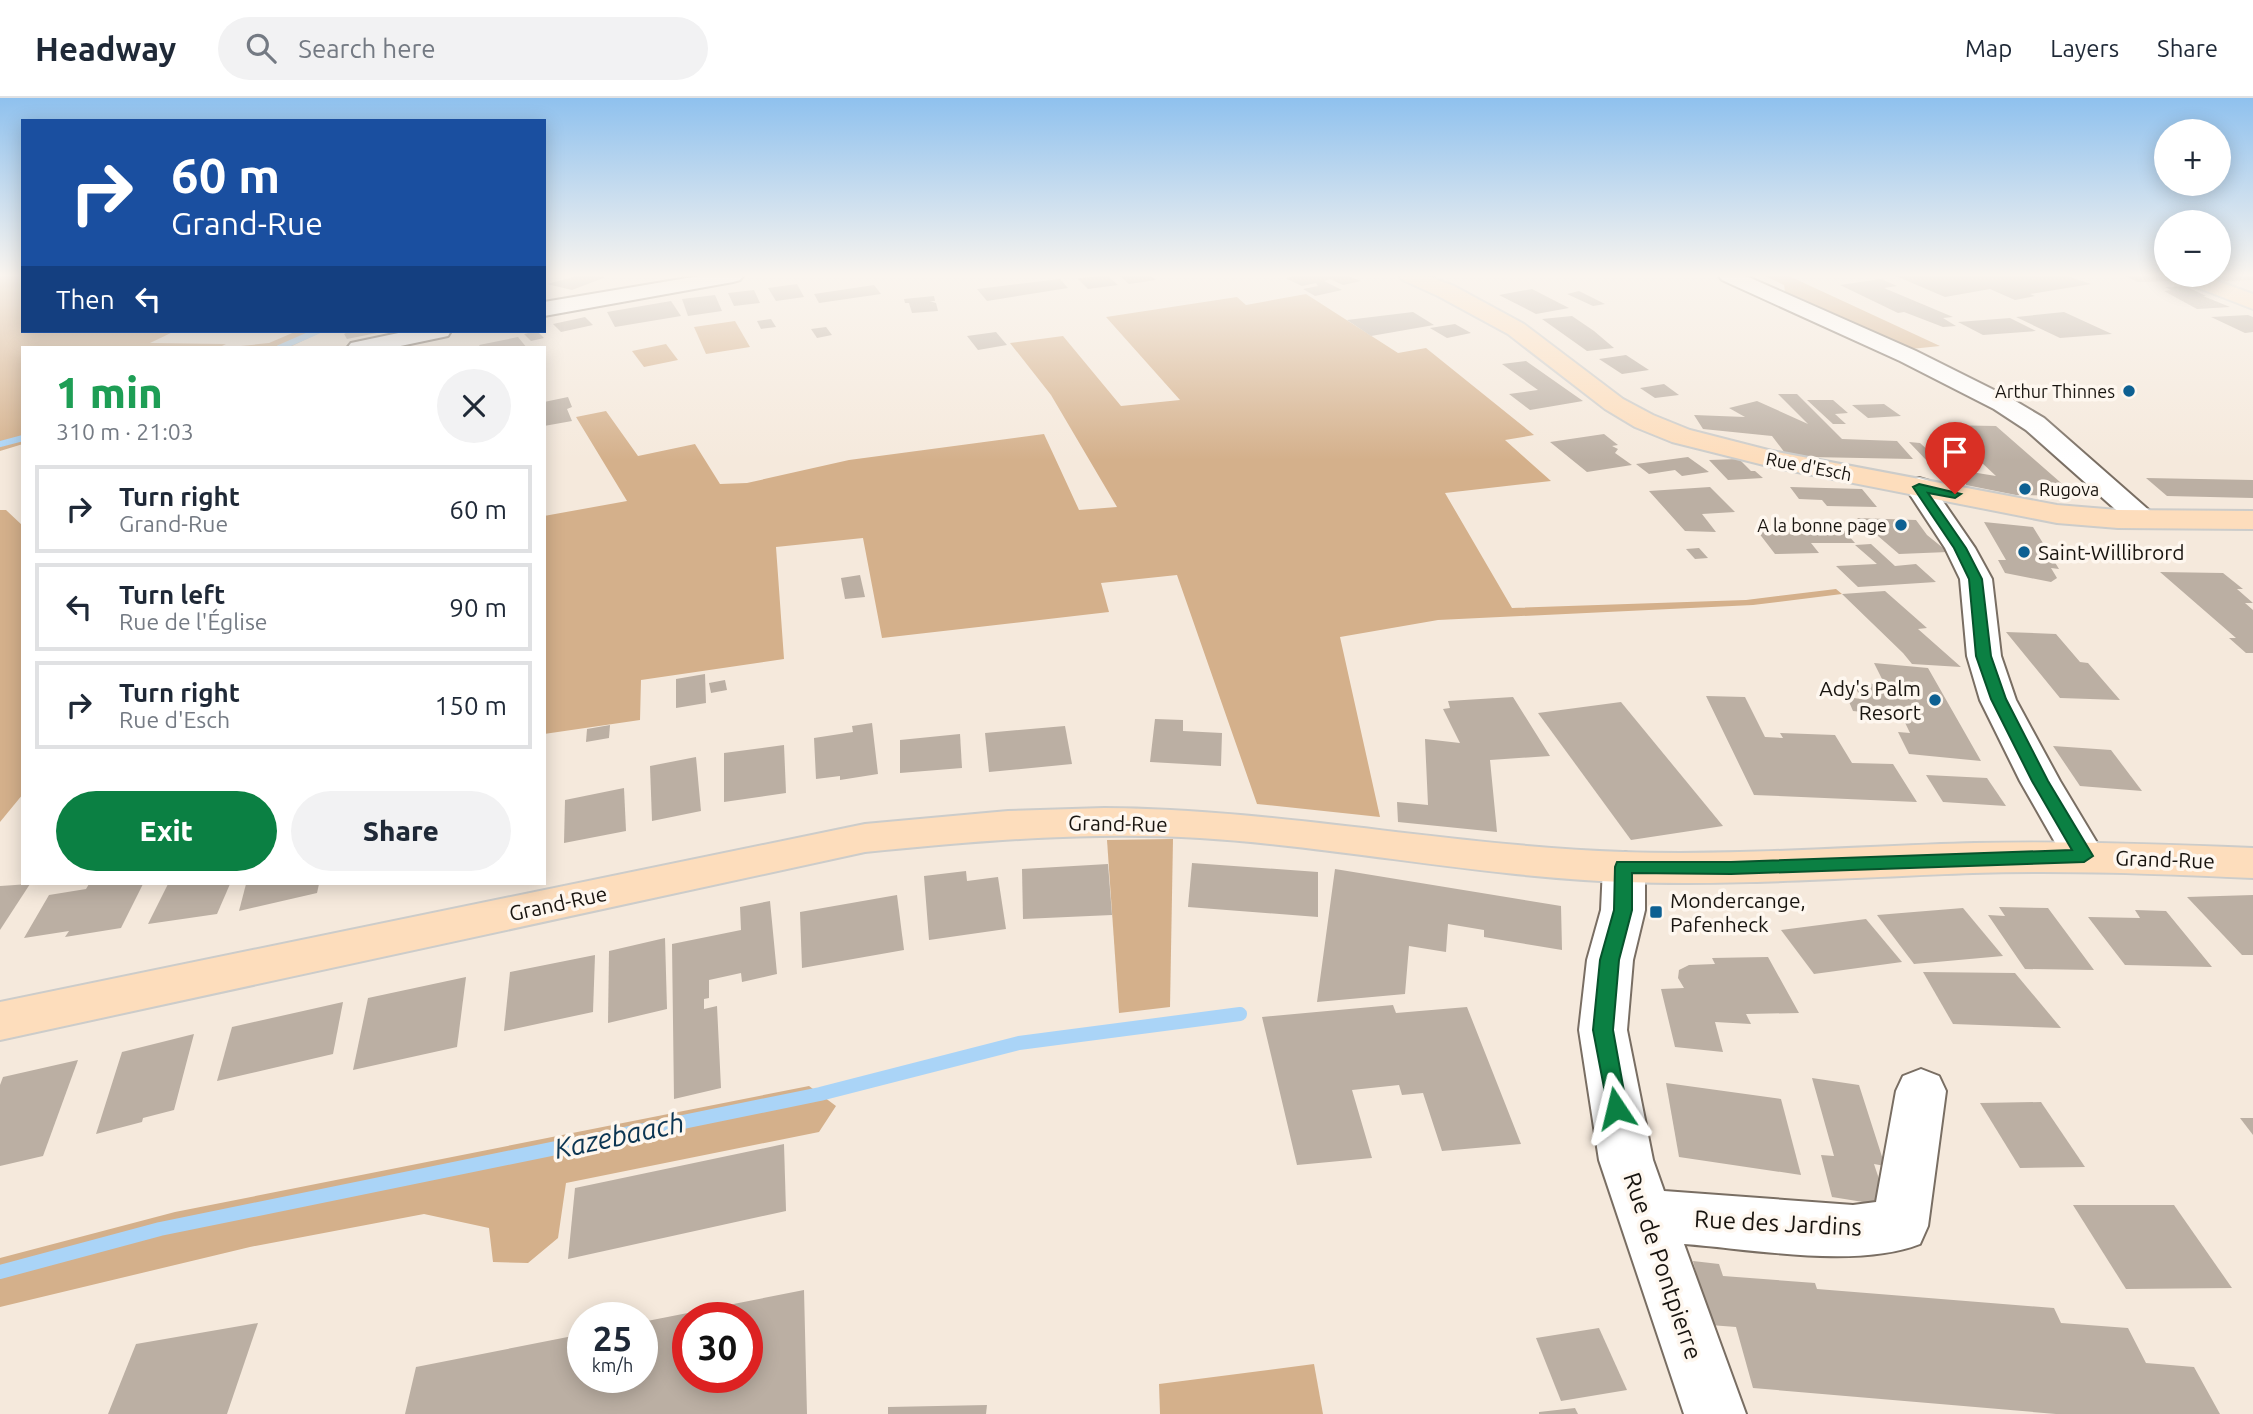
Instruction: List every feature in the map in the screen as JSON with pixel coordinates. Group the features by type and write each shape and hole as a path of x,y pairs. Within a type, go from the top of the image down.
{"main road":[{"name":"Rue d'Esch","path":"1527,337 1614,404 1644,421 1681,436 1725,448 2056,514 2144,519 2253,520"},
{"name":"Grand-Rue","path":"0,1021 865,838 993,824 1098,821 1246,828 1513,858 1624,867 1731,868 2084,856 2253,863"}],"street":[{"path":"369,346 409,337"},
{"path":"1868,337 1968,385 2035,424 2144,519"},
{"path":"1919,487 1960,548 1976,579 1984,656 1998,699 2040,781 2084,856"},
{"name":"Rue de Pontpierre","path":"1624,867 1623,910 1610,960 1603,1030 1626,1160 1715,1414"},
{"name":"Rue des Jardins","path":"1644,1215 1853,1231 1900,1226 1921,1091"}],"shaded area":[{"path":"0,337 162,337 150,343 226,344 21,346 21,445 0,451"},
{"path":"282,337 310,337 292,346 241,346 269,343"},
{"path":"699,337 744,337 750,347 706,354"},
{"path":"1064,337 1121,406 1180,400 1124,337 1374,337 1398,353 1426,348 1534,435 1505,440 1551,481 1445,493 1512,608 1746,600 1836,589 1842,594 1753,605 1438,620 1340,637 1380,817 1257,804 1177,575 1101,583 1109,612 882,638 863,538 776,547 784,659 641,680 640,720 546,734 546,516 627,501 576,417 606,411 638,456 695,444 720,484 747,483 849,460 1044,434 1079,510 1117,507 1051,395 1010,343"},
{"path":"1885,337 1921,337 1940,346 1911,349"},
{"path":"666,344 678,360 644,367 632,351"},
{"path":"0,510 6,510 21,524 21,796 0,822"},
{"path":"1173,839 1170,1007 1119,1013 1107,840"},
{"path":"809,1086 836,1106 819,1132 566,1183 558,1238 528,1263 493,1262 489,1228 424,1214 250,1247 0,1307 0,1258 175,1212"},
{"path":"1314,1364 1323,1414 1160,1414 1159,1384"}],"building":[{"path":"518,337 525,346 480,346"},
{"path":"527,337 544,338 531,341"},
{"path":"968,337 1001,337 1007,345 978,350"},
{"path":"1568,337 1602,337 1614,348 1587,351"},
{"path":"1626,355 1649,370 1622,374 1599,359"},
{"path":"1526,361 1583,401 1530,410 1509,394 1538,390 1502,364"},
{"path":"1664,384 1679,395 1655,398 1640,388"},
{"path":"1778,394 1797,394 1842,439 1897,441 1913,459 1810,457 1785,453 1772,436 1703,429 1694,415 1745,417 1729,408 1757,401 1808,424"},
{"path":"568,397 572,407 567,409 572,421 546,426 546,402"},
{"path":"1807,400 1833,400 1848,413 1835,414 1846,424 1833,424"},
{"path":"1884,404 1901,416 1868,418 1852,405"},
{"path":"1940,425 1996,426 2076,496 2016,495 1966,485 1965,471 1996,476 1981,462 1928,462 1909,442 1920,443 1929,451 1968,452"},
{"path":"1604,434 1618,445 1612,446 1618,449 1615,453 1632,465 1587,472 1550,442"},
{"path":"1688,457 1709,472 1682,476 1675,470 1649,474 1636,464"},
{"path":"1739,459 1763,478 1728,480 1709,460"},
{"path":"2146,478 2253,480 2253,498 2167,496"},
{"path":"1710,487 1735,512 1702,514 1716,532 1685,531 1649,491"},
{"path":"1790,487 1862,489 1877,507 1827,506 1822,500 1799,499"},
{"path":"1857,518 1916,520 1927,535 1948,552 1899,554"},
{"name":"Saint-Willibrord","path":"1984,522 2033,527 2059,569 2051,568 2057,578 2051,582 2005,573 1998,560 2006,560"},
{"path":"1841,527 1855,543 1811,543 1819,553 1775,554 1755,528"},
{"path":"1871,544 1895,566 1916,564 1936,582 1858,587 1836,566 1877,564 1855,545"},
{"path":"1699,548 1708,558 1695,559 1686,549"},
{"path":"2160,572 2223,573 2243,589 2237,589 2253,603 2245,603 2253,610 2253,653 2246,653 2229,638 2236,638"},
{"path":"860,575 865,597 845,599 841,578"},
{"path":"1885,591 1927,628 1918,629 1961,667 1912,664 1842,594"},
{"path":"2006,632 2056,634 2080,662 2088,663 2120,700 2060,698"},
{"path":"1874,663 1928,668 1981,761 1909,754 1898,732 1910,733 1898,708 1869,706 1872,713 1853,711 1847,697 1861,699 1853,682 1885,685"},
{"path":"705,674 706,703 676,708 676,679"},
{"path":"725,680 727,690 711,693 709,683"},
{"path":"1706,696 1745,697 1765,737 1783,738 1780,733 1835,735 1852,763 1893,764 1917,802 1754,795"},
{"path":"1513,697 1550,756 1490,760 1497,832 1398,822 1397,802 1428,805 1425,739 1460,743 1443,709 1450,708 1448,701"},
{"path":"1621,702 1723,826 1631,840 1538,713"},
{"path":"1155,719 1183,720 1183,731 1222,733 1221,766 1150,762"},
{"path":"872,723 878,774 840,780 840,776 816,779 814,738 853,732 852,726"},
{"path":"610,725 609,738 586,742 587,729"},
{"path":"1065,726 1072,764 989,772 985,733"},
{"path":"960,734 962,768 900,773 900,740"},
{"path":"784,745 786,793 724,802 724,753"},
{"path":"2053,746 2111,750 2142,791 2080,786"},
{"path":"696,757 701,811 652,821 650,766"},
{"path":"1926,775 1987,778 2006,806 1943,802"},
{"path":"624,788 626,831 564,843 565,800"},
{"path":"1192,863 1318,872 1318,917 1188,907"},
{"path":"1108,864 1112,915 1023,919 1022,869"},
{"path":"1335,869 1561,906 1562,950 1484,937 1484,930 1448,924 1446,952 1409,946 1405,994 1317,1002"},
{"path":"966,871 967,881 998,877 1006,929 929,940 924,876"},
{"path":"29,885 0,930 0,886"},
{"path":"88,885 142,885 121,928 65,937 69,931 24,938 49,895 86,889"},
{"path":"168,885 230,885 217,914 148,924"},
{"path":"246,885 319,885 317,893 239,911"},
{"path":"897,895 904,950 802,968 800,912"},
{"path":"2253,895 2253,955 2242,955 2187,897"},
{"path":"770,901 777,974 742,982 741,973 709,980 709,998 704,999 704,1009 717,1006 721,1088 674,1099 672,944 741,930 740,907"},
{"path":"1999,907 2048,908 2094,970 2025,969 1988,915 2005,916"},
{"path":"1963,908 2003,956 1914,964 1877,915"},
{"path":"2135,910 2166,911 2212,967 2125,965 2088,917 2140,918"},
{"path":"1866,919 1902,962 1814,974 1781,930"},
{"path":"665,938 667,1009 608,1023 609,951"},
{"path":"595,955 593,1012 504,1031 510,972"},
{"path":"1768,957 1799,1013 1746,1014 1751,1024 1715,1022 1723,1052 1675,1047 1661,989 1684,988 1678,978 1679,970 1689,965 1715,964 1712,958"},
{"path":"1923,972 2015,973 2061,1028 1953,1024"},
{"path":"466,977 457,1047 353,1070 368,998"},
{"path":"343,1002 333,1054 217,1081 232,1027"},
{"path":"1393,1005 1396,1013 1467,1007 1521,1144 1442,1151 1423,1093 1402,1095 1399,1085 1352,1090 1372,1158 1297,1165 1262,1017"},
{"path":"194,1034 174,1110 96,1134 122,1052"},
{"path":"78,1060 43,1156 0,1166 0,1085 3,1077"},
{"path":"1812,1078 1859,1085 1885,1166 1874,1164 1888,1206 1832,1197 1821,1155 1834,1156"},
{"path":"1666,1083 1781,1099 1801,1175 1679,1157"},
{"path":"2041,1102 2085,1167 2020,1168 1980,1103"},
{"path":"2240,1118 2253,1118 2253,1135"},
{"path":"784,1144 786,1211 568,1259 575,1188"},
{"path":"2073,1205 2174,1205 2232,1288 2126,1289"},
{"path":"1693,1261 1719,1264 1723,1276 1815,1283 1817,1289 2054,1308 2061,1323 2128,1328 2146,1363 2194,1367 2220,1414 2056,1414 1753,1388 1736,1327 1710,1325"},
{"path":"804,1290 807,1414 405,1414 416,1367 567,1337 567,1393 658,1393 658,1319 672,1316 672,1393 763,1393 763,1302 743,1302"},
{"path":"258,1323 227,1414 108,1414 136,1344"},
{"path":"1599,1328 1627,1390 1561,1401 1536,1338"},
{"path":"987,1405 986,1414 888,1414 888,1407"},
{"path":"1575,1408 1578,1414 1539,1414 1539,1412"}],"waterway":[{"path":"284,346 303,337"},
{"path":"0,444 21,439"},
{"name":"Kazebaach","path":"0,1272 160,1229 820,1094 1019,1043 1240,1014"}],"place":[{"name":"Arthur Thinnes","path":"2129,391"},
{"name":"Rugova","path":"2025,489"},
{"name":"A la bonne page","path":"1901,525"},
{"name":"Saint-Willibrord","path":"2024,552"},
{"name":"Ady's Palm Resort","path":"1935,700"},
{"name":"Mondercange, Pafenheck","path":"1656,912"}],"route":[{"path":"1616,1108 1603,1030 1610,960 1623,910 1624,867 1731,868 2084,856 2040,781 1998,699 1984,656 1976,579 1960,548 1919,487 1955,494"}]}
